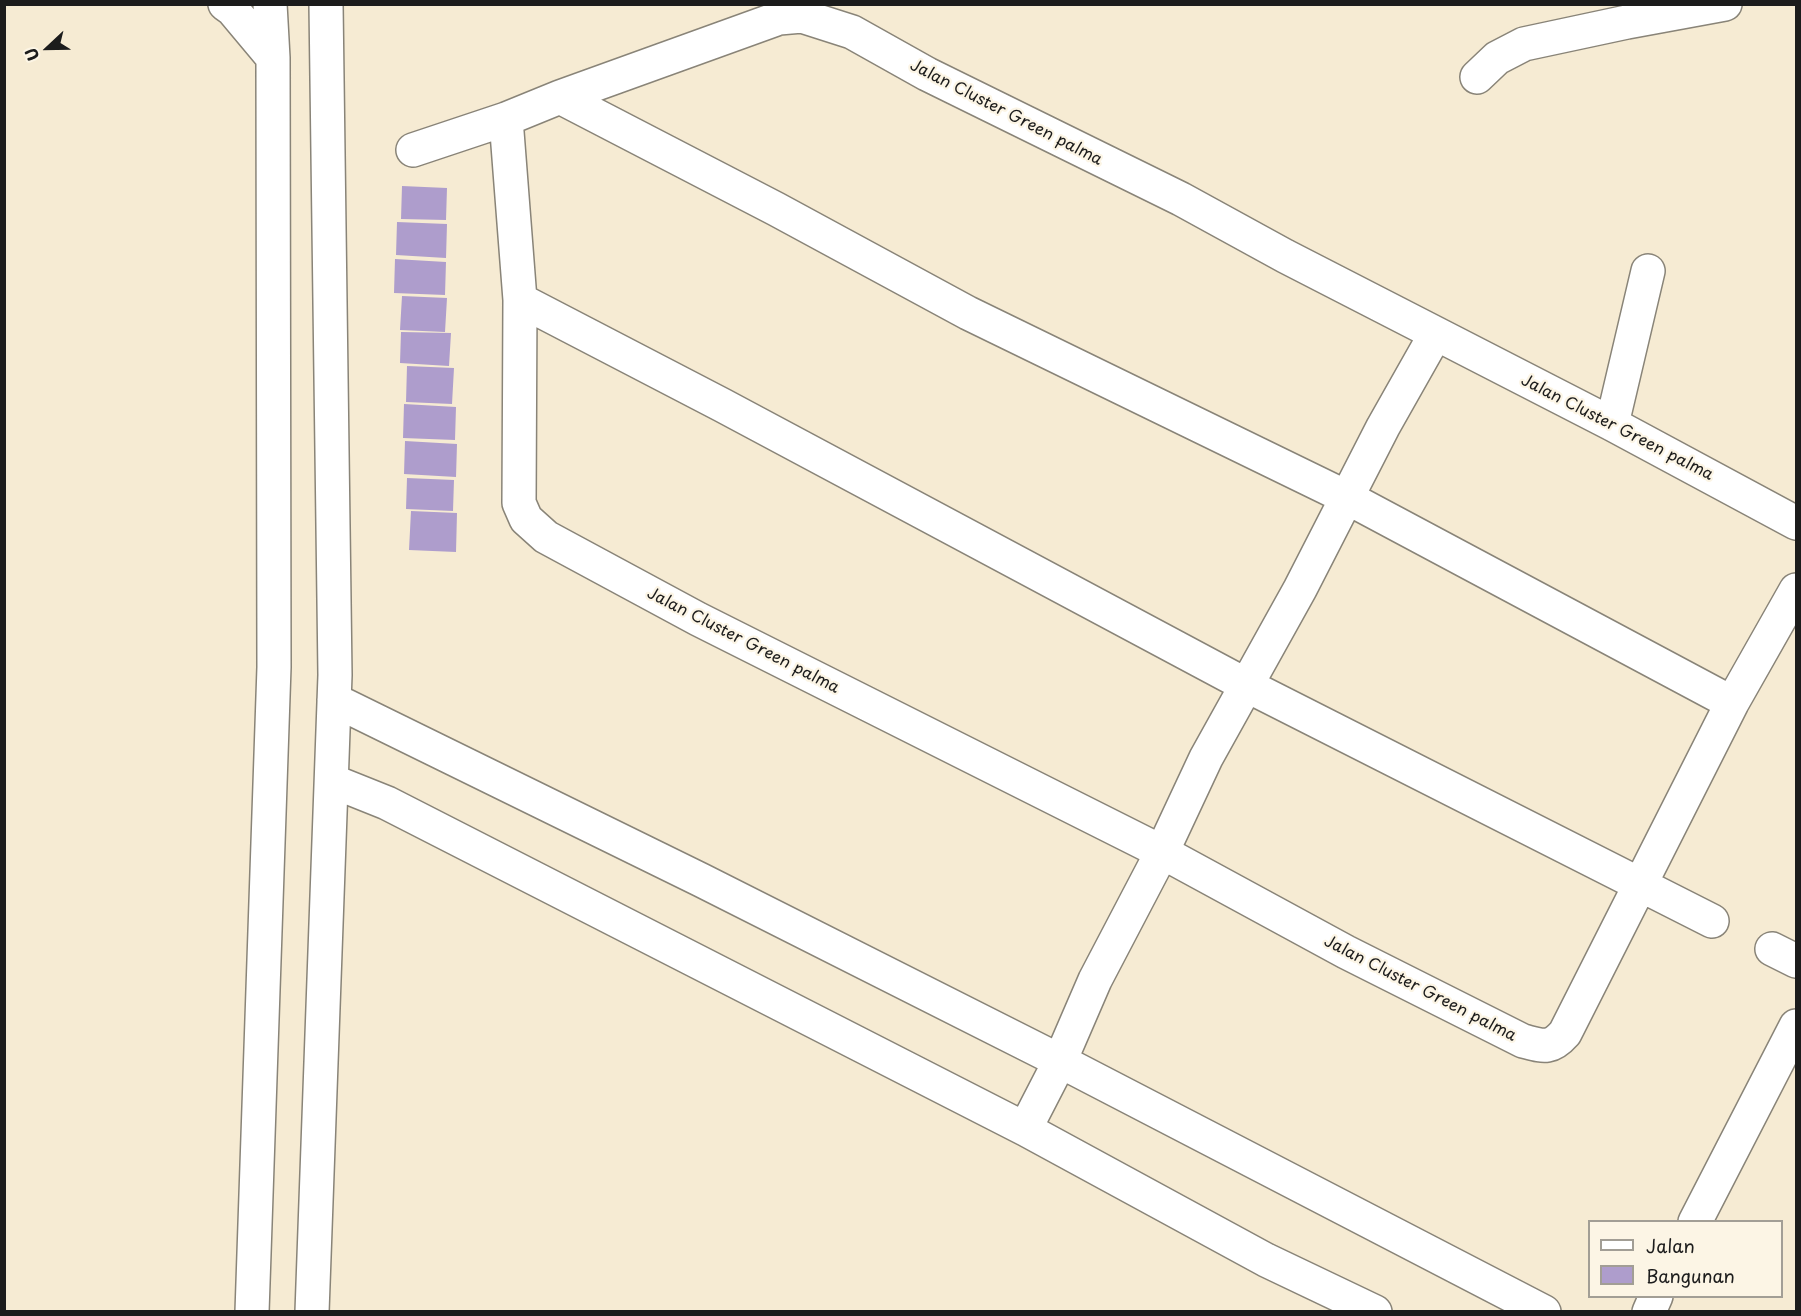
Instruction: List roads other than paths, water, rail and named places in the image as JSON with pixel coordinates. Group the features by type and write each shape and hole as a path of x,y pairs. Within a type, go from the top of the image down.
{"street":[{"path":"225,4 232,9 273,58"},
{"path":"252,1311 273,667 273,58 270,4"},
{"path":"312,1311 334,700 326,4"},
{"path":"1477,77 1497,58 1524,44 1725,4"},
{"name":"Jalan Cluster Green palma","path":"413,150 506,119 560,97 779,18 802,16 852,32 927,74 1181,199 1435,335 1612,424 1797,523"},
{"path":"560,97 776,208 968,313 1348,498 1732,703"},
{"name":"Jalan Cluster Green palma","path":"506,119 520,300 519,503 525,519 546,537 698,619 1162,852 1346,952 1523,1041 1544,1046 1556,1043 1565,1033 1732,703 1797,590"},
{"path":"1612,424 1648,271"},
{"path":"520,300 1246,685 1712,921"},
{"path":"1028,1122 1054,1072 1095,980 1162,852 1206,758 1348,498 1383,427 1435,335"},
{"path":"334,700 701,880 1054,1072 1544,1311"},
{"path":"332,781 387,803 1028,1122 1266,1260 1375,1311"},
{"path":"1696,1220 1797,1026"}]}
